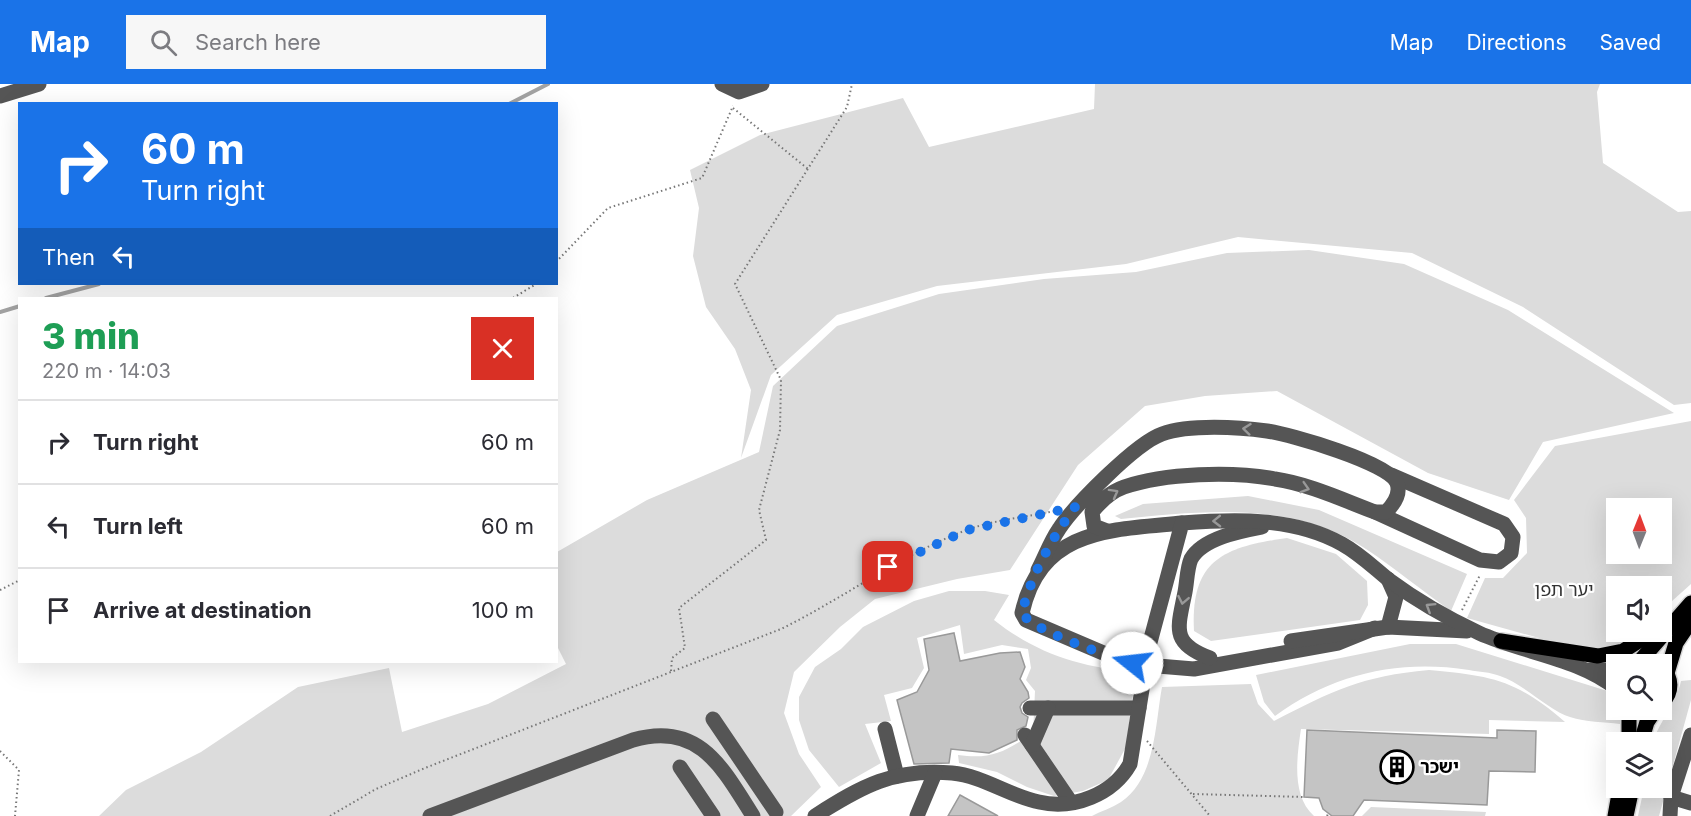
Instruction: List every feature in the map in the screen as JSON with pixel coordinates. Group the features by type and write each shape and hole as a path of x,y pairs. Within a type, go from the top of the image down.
{"main road":[{"path":"1672,620 1690,610"},
{"path":"1645,654 1690,610"},
{"path":"1670,654 1690,610"},
{"path":"1501,641 1598,656 1623,651 1637,642"},
{"path":"1615,816 1618,798"},
{"path":"1626,816 1630,798"}],"street":[{"path":"0,96 39,84"},
{"path":"722,84 739,92 762,84"},
{"path":"1107,531 1094,526 1092,512 1103,499 1123,488 1155,480 1205,476 1276,479 1375,512 1486,561 1499,562 1510,553 1513,537 1504,524 1336,450 1268,431 1232,428 1163,433 1147,442 1075,507 1057,531 1025,598 1022,613 1026,620 1104,655 1146,665 1194,669 1338,643 1381,628 1396,597 1388,579"},
{"path":"1375,512 1386,512 1393,505 1398,492 1397,483 1390,475"},
{"path":"1038,570 1069,544 1107,531 1215,520 1283,524 1317,533 1340,543 1361,556 1388,579 1456,622 1482,634 1581,669 1606,683"},
{"path":"815,816 858,788 897,776 934,773 975,777 1041,803 1088,799 1109,789 1122,778 1130,764 1146,665 1182,523"},
{"path":"1210,658 1191,651 1182,642 1177,629 1191,559 1203,548 1222,538 1249,529 1283,524"},
{"path":"1146,665 1210,658 1322,635 1381,628 1455,629 1482,634"},
{"path":"1581,669 1606,670"},
{"path":"1030,708 1139,708"},
{"path":"1048,708 1028,740 1070,801"},
{"path":"713,719 776,812"},
{"path":"885,729 897,776"},
{"path":"430,816 633,741 651,735 668,734 684,738 711,757 723,769 745,813 766,797"},
{"path":"1672,794 1688,751 1691,735"},
{"path":"680,767 714,816"},
{"path":"918,816 934,773"},
{"path":"1672,797 1691,803"},
{"path":"1670,816 1671,798"}],"path":[{"path":"671,671 672,658 685,648 679,608 766,540 759,510 780,430 781,380 735,284 847,107 852,84"},
{"path":"558,260 608,208 702,178 739,92"},
{"path":"733,107 808,169"},
{"path":"515,297 534,285"},
{"path":"330,816 376,789 416,772 781,629 818,611 867,578 967,530 1075,507"},
{"path":"1456,622 1486,561"},
{"path":"0,590 18,581"},
{"path":"1136,727 1210,816"},
{"path":"0,751 19,770 15,816"},
{"path":"1191,794 1304,797"}],"green space":[{"path":"1095,84 1600,84 1597,92 1603,163 1678,212 1691,211 1691,403 1674,405 1523,307 1412,253 1238,237 1126,264 937,286 837,315 771,375 741,458 751,390 735,349 706,307 693,256 699,208 690,170 760,135 903,98 929,147 1094,109"},
{"path":"1309,250 1404,264 1508,310 1674,413 1543,442 1509,500 1428,473 1277,391 1205,396 1145,406 1078,465 1010,570 957,579 875,599 840,627 794,672 784,713 799,754 821,787 791,816 99,816 126,790 201,752 298,687 389,668 402,732 488,704 566,664 558,648 558,551 647,500 759,452 773,386 837,326 939,294 1044,279 1136,272 1227,253"},
{"name":"יער תפן","path":"1691,421 1691,584 1672,601 1672,576 1606,576 1606,642 1625,642 1619,647 1582,650 1467,618 1485,578 1503,578 1527,553 1526,518 1514,500 1555,446"},
{"path":"1248,496 1319,510 1467,574 1451,611 1366,549 1338,533 1308,523 1278,516 1247,513 1184,513 1121,519 1115,516 1143,504"},
{"path":"1287,538 1336,554 1367,581 1368,605 1360,620 1211,641 1194,631 1194,607 1198,587 1205,572 1216,561 1229,552 1246,546"},
{"path":"949,591 985,591 1009,595 994,620 1010,632 1044,650 1079,663 1136,672 1126,747 1108,780 1083,791 1054,796 1027,787 997,772 959,763 958,755 980,756 998,753 1033,733 1035,691 1026,680 1031,668 1028,649 1002,645 964,654 960,625 917,638 924,668 912,688 884,695 891,721 865,724 881,763 839,787 809,750 799,720 799,697 815,667 841,649 863,627 914,601"},
{"path":"1410,644 1456,644 1606,691 1606,720 1621,720 1620,724 1570,717 1554,710 1509,680 1488,673 1443,667 1392,669 1343,680 1297,702 1275,716 1264,702 1256,675"},
{"path":"1429,670 1502,682 1532,697 1565,722 1489,720 1489,734 1301,729 1297,775 1302,798 1314,816 1092,816 1121,802 1133,792 1141,779 1152,749 1162,687 1251,684 1258,704 1274,721 1348,686 1385,676"},
{"path":"1691,680 1691,700 1672,769 1672,732 1657,732 1664,720 1672,720 1672,705 1681,681"},
{"path":"1642,798 1664,798 1659,816 1638,816"},
{"path":"1371,807 1486,812 1485,816 1362,816"}],"building":[{"path":"954,633 960,661 1000,653 1020,652 1025,667 1020,679 1029,698 1020,707 1022,713 1028,717 1026,726 1017,730 1017,740 989,753 951,749 949,763 914,764 897,700 917,692 929,670 924,639"},
{"name":"ישכר","path":"1307,730 1497,738 1497,730 1536,731 1535,772 1489,771 1487,805 1364,800 1353,816 1332,816 1323,809 1319,798 1304,797"},
{"path":"960,795 998,816 948,816"}],"waterway":[{"path":"513,102 548,84"},
{"path":"50,297 95,285"},
{"path":"0,312 18,307"}],"place":[{"name":"ישכר","path":"1397,767"}],"route":[{"path":"888,567 967,530 1075,507 1057,531 1025,598 1022,613 1026,620 1063,638 1104,655 1132,663"}]}
